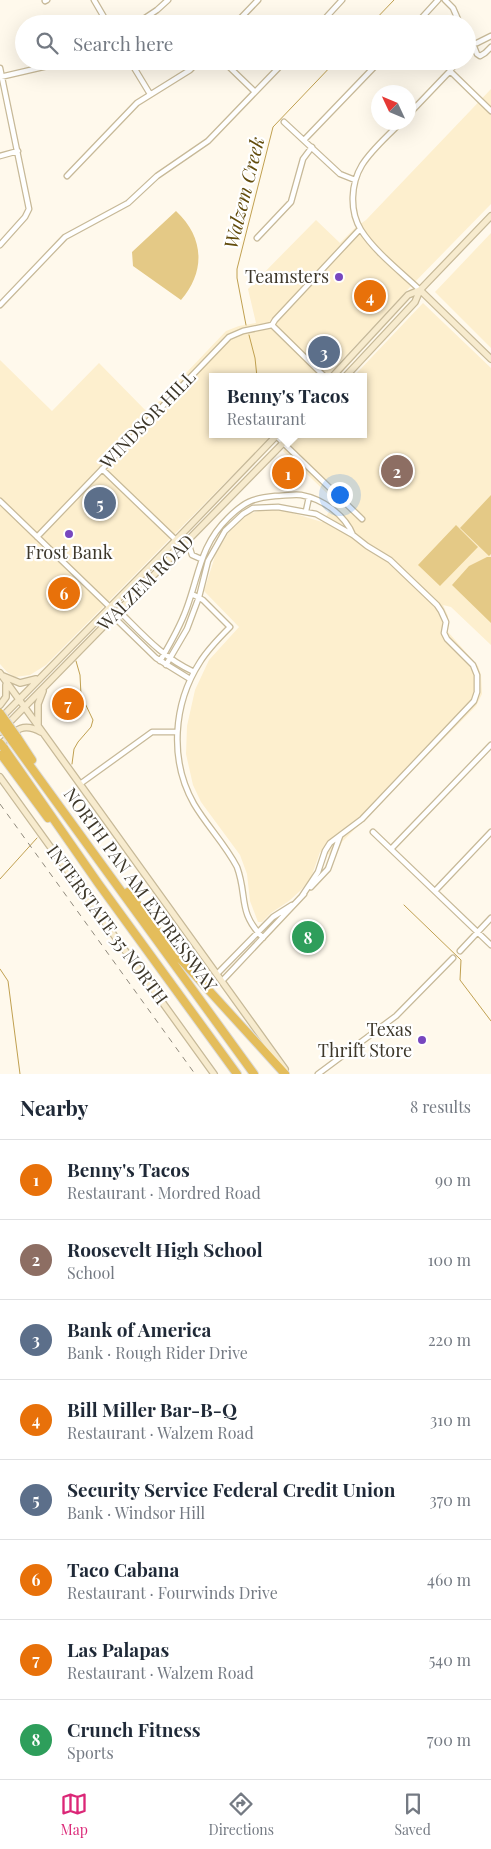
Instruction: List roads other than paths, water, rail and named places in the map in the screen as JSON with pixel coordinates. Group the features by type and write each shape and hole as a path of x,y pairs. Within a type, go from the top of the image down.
{"highway":[{"path":"0,713 14,739"},
{"name":"NORTH PAN AM EXPRESSWAY","path":"0,724 14,739 254,1074"},
{"name":"NORTH PAN AM EXPRESSWAY","path":"1,747 237,1074"},
{"path":"90,847 135,899 174,952 286,1074"}],"main road":[{"path":"349,373 415,302 420,290 491,216"},
{"path":"420,290 491,359"},
{"path":"336,373 408,295 420,290"},
{"name":"WALZEM ROAD","path":"0,719 274,438"},
{"name":"WALZEM ROAD","path":"0,732 289,438"},
{"path":"158,572 177,546 176,540"},
{"path":"1,675 20,683 41,677"},
{"path":"1,675 217,974 286,1074"},
{"path":"0,705 7,693 1,675"},
{"path":"40,730 38,704 48,682"},
{"path":"1,747 17,729 23,727 40,730"},
{"name":"INTERSTATE 35 NORTH","path":"0,777 214,1074"}],"street":[{"path":"94,0 103,15"},
{"path":"150,15 168,0"},
{"path":"244,15 258,0"},
{"path":"328,15 342,0"},
{"path":"424,15 438,0"},
{"path":"445,0 453,8 456,15"},
{"path":"476,42 491,36"},
{"path":"476,53 480,56 486,54 491,47"},
{"path":"0,68 29,209 25,217 0,245"},
{"path":"1,76 28,70"},
{"path":"135,70 150,94"},
{"path":"67,176 137,103 188,70"},
{"path":"232,70 255,92"},
{"path":"0,305 64,237 128,203 157,176 208,141 276,70"},
{"path":"304,140 371,70"},
{"path":"416,107 450,71 491,111"},
{"path":"284,122 340,174 355,180"},
{"path":"394,130 366,160 355,180 353,203 360,229 370,242 420,290"},
{"path":"257,238 292,202 303,159 312,147"},
{"path":"0,156 18,151"},
{"path":"321,373 272,325 360,229"},
{"name":"WINDSOR HILL","path":"37,537 229,337 243,331 272,325"},
{"path":"279,438 362,519"},
{"path":"102,469 176,540"},
{"path":"160,661 177,632 192,594 201,559 211,537 245,503 264,497 298,494 309,497 336,512 350,527 354,535"},
{"path":"306,511 309,497"},
{"path":"0,501 110,607 116,613 118,620 160,661 190,679"},
{"path":"166,665 187,629 199,597 212,552 225,531 243,514 253,508 264,506 306,511 331,522 354,535 362,543 390,560 441,611 446,622 444,633 447,639 473,666 478,683 477,692 469,707 362,819 330,843 325,850 318,872 302,896"},
{"path":"331,522 336,512"},
{"path":"188,542 192,555 201,559"},
{"path":"192,594 199,597 230,628 214,644 194,672 179,712 177,732 178,754 182,775 187,792 237,867 241,877 244,905 248,918 264,938"},
{"path":"116,613 123,615 170,659 194,672"},
{"path":"80,784 152,732 177,732"},
{"path":"391,849 491,746"},
{"path":"373,832 491,945"},
{"path":"435,891 491,832"},
{"path":"222,981 328,869 341,835"},
{"path":"325,850 334,854"},
{"path":"217,974 273,917 295,903"},
{"path":"460,951 491,918"},
{"path":"318,1074 396,1016 453,958"}],"waterway":[{"name":"Walzem Creek","path":"380,15 394,0"},
{"name":"Walzem Creek","path":"246,325 237,269 273,127 327,70"},
{"name":"Walzem Creek","path":"249,335 257,373"},
{"name":"Walzem Creek","path":"72,764 74,749 91,727 93,720 81,695 80,675 76,661"},
{"name":"Walzem Creek","path":"0,879 37,838"},
{"path":"404,905 461,960 460,980 491,1021"},
{"name":"Walzem Creek","path":"0,969 8,981 20,1074"}],"railway":[{"path":"0,804 195,1074"}],"place":[{"name":"Teamsters","path":"339,277"},
{"name":"Bill Miller Bar-B-Q","path":"370,296"},
{"name":"Bank of America","path":"324,352"},
{"name":"Roosevelt High School","path":"397,471"},
{"name":"Benny's Tacos","path":"288,473"},
{"name":"Security Service Federal Credit Union","path":"100,503"},
{"name":"Frost Bank","path":"69,534"},
{"name":"Taco Cabana","path":"64,593"},
{"name":"Las Palapas","path":"68,704"},
{"name":"Crunch Fitness","path":"308,937"},
{"name":"Texas Thrift Store","path":"422,1040"}]}
